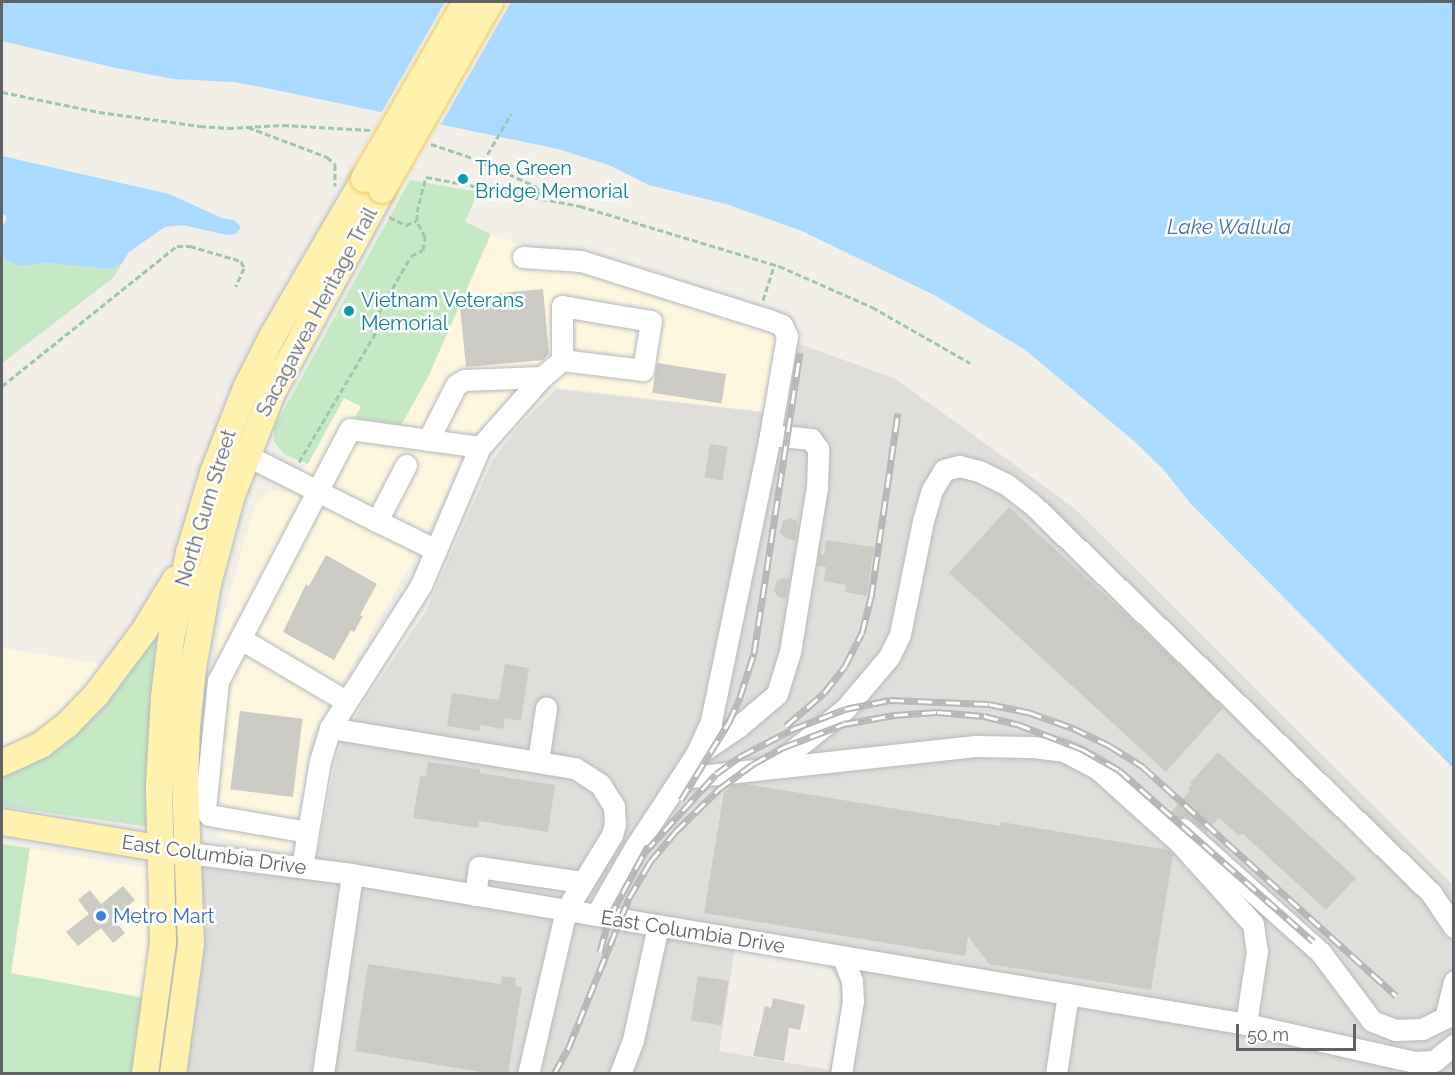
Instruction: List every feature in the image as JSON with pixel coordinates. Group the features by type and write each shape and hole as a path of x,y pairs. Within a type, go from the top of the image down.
{"main road":[{"name":"North Gum Street","path":"145,1074 163,942 160,755 166,673 189,553 221,448 246,388 273,334 377,195 466,2"},
{"name":"North Gum Street","path":"173,1074 191,944 185,782 192,677 202,611 215,555 246,457 290,356 377,195 490,2"},
{"path":"2,763 41,745 68,725 96,695 144,631 189,553"},
{"name":"East Columbia Drive","path":"2,822 189,853"}],"street":[{"path":"523,257 581,261 782,325 787,336 770,435 714,711 695,756 629,857 596,915"},
{"path":"302,867 323,749 330,728 416,594 480,447 542,377 562,360 644,370 651,321 562,306 562,360"},
{"path":"428,440 456,385 464,380 542,377"},
{"path":"308,832 209,815 205,808 218,681 350,429 480,447"},
{"path":"695,756 738,727 777,694 790,652 817,487 818,449 811,439 770,435"},
{"path":"221,448 246,457 436,550"},
{"path":"377,521 406,465"},
{"path":"771,768 845,710 889,657 900,634 923,521 932,490 944,470 959,466 979,471 1006,484 1032,504 1431,893 1454,927"},
{"path":"241,639 346,701"},
{"path":"166,673 218,681"},
{"path":"538,761 546,708"},
{"path":"330,728 575,768 600,784 614,806 615,824 612,835 566,910 528,1074"},
{"path":"681,778 975,746 1032,747 1064,751 1101,763 1123,776 1321,953 1372,1021 1395,1030 1422,1029 1445,1018 1454,981"},
{"path":"1064,751 1098,769 1171,834 1254,924 1257,951 1246,1024"},
{"name":"East Columbia Drive","path":"189,853 352,874 1246,1024 1415,1062 1434,1061 1454,1045"},
{"path":"475,895 479,867 582,882"},
{"path":"325,1073 352,874"},
{"path":"620,1074 633,1040 658,926"},
{"path":"841,1074 853,1001 852,981 843,957"},
{"path":"1056,1074 1068,994"},
{"path":"1383,1054 1395,1030"}],"path":[{"path":"2,92 99,112 200,126 248,127 283,124 373,131"},
{"path":"483,162 511,114"},
{"path":"248,127 327,157 335,164 335,190"},
{"path":"426,143 483,162 535,186 539,191 536,198"},
{"path":"294,464 302,461 382,322 379,312 411,256 423,250 425,237 417,221 417,212 426,177 591,209 775,264 872,307 970,363"},
{"path":"377,195 406,225 417,221"},
{"path":"2,386 177,246 190,246 241,261 244,268 236,286"},
{"path":"762,303 775,264"}],"shaded area":[{"path":"491,234 777,336 763,412 523,383 476,434 410,566 311,736 295,842 283,851 223,838 209,809 205,755 220,627 255,505 269,491 292,492 344,398 361,406 356,418 428,377"},
{"path":"777,336 894,378 1073,507 1453,885 1453,1073 160,1074 174,973 185,853 314,869 337,754 362,705 426,611 492,461 519,426 556,389 763,412","holes":["735,948 825,962 840,982 841,1007 830,1070 719,1051"]},
{"path":"2,648 107,665 50,727 2,756"},
{"path":"30,848 151,869 153,919 144,998 11,973"}],"green space":[{"path":"410,180 478,192 465,222 491,234 428,377 401,425 355,418 361,406 344,398 308,464 285,455 274,442 274,428"},
{"path":"2,255 8,262 20,266 46,263 110,269 122,263 113,278 2,363"},
{"path":"157,628 151,710 149,827 2,806 2,770"},
{"path":"2,844 30,848 11,973 144,998 132,1073 2,1073"}],"water":[{"name":"Lake Wallula","path":"2,2 1453,2 1453,768 1190,503 1164,470 1134,441 1024,349 936,296 802,231 726,204 649,185 609,165 558,149 234,82 173,79 116,68 2,41"},
{"path":"2,156 169,194 222,218 234,220 241,227 236,234 227,235 182,225 165,227 129,252 122,263 110,269 46,263 20,266 8,262 2,255 2,227 6,221 6,215 2,214"}],"pier":[{"path":"445,2 511,2 440,126 380,115"}],"building":[{"path":"543,289 549,354 543,360 466,367 459,297"},
{"path":"657,363 726,374 721,404 652,393"},
{"path":"710,444 728,447 722,480 705,478"},
{"path":"1009,507 1141,628 1223,708 1166,772 949,573"},
{"path":"791,518 798,522 795,540 786,539 780,532 783,521"},
{"path":"826,540 874,547 867,596 845,592 846,585 824,581 826,567 817,566 819,553 824,555"},
{"path":"326,555 377,584 360,615 363,616 354,632 351,630 334,660 283,632 306,584 309,586"},
{"path":"783,578 789,579 786,599 778,597 774,590 777,581"},
{"path":"505,664 529,668 521,721 505,718 503,729 480,725 480,731 447,726 452,693 499,700"},
{"path":"240,711 303,719 293,797 230,789"},
{"path":"1218,752 1356,878 1326,910 1242,833 1239,836 1219,818 1206,832 1186,817 1174,820 1168,815 1190,791 1188,789 1192,784 1190,783"},
{"path":"428,762 480,769 480,773 555,785 548,832 479,821 478,828 413,818 420,776 426,777"},
{"path":"745,784 1000,826 1001,822 1168,850 1173,855 1151,990 989,964 968,936 965,956 704,913 724,792 733,785"},
{"path":"123,886 135,900 113,918 125,933 113,943 101,928 78,946 66,932 89,914 78,900 90,890 101,904"},
{"path":"368,964 501,984 502,976 516,978 515,986 522,987 508,1074 493,1074 355,1051"},
{"path":"698,976 729,981 722,1025 691,1020"},
{"path":"773,998 805,1005 800,1030 789,1028 784,1061 753,1056 765,1006 771,1008"}],"railway":[{"path":"681,800 729,722 740,697 754,653 800,352"},
{"path":"786,726 824,693 845,666 862,633 871,598 898,413"},
{"path":"645,852 716,774 741,756 793,729 845,709 890,700 989,704 1028,712 1073,728 1110,746 1143,767 1396,996"},
{"path":"554,1074 568,1049 629,898 650,862 675,832 719,789 753,764 784,747 844,724 894,715 937,712 984,716 1017,724 1082,749 1119,770 1313,941"},
{"path":"600,952 609,918 648,846"}],"place":[{"name":"The Green Bridge Memorial","path":"463,179"},
{"name":"Vietnam Veterans Memorial","path":"349,311"},
{"name":"Metro Mart","path":"101,916"}]}
